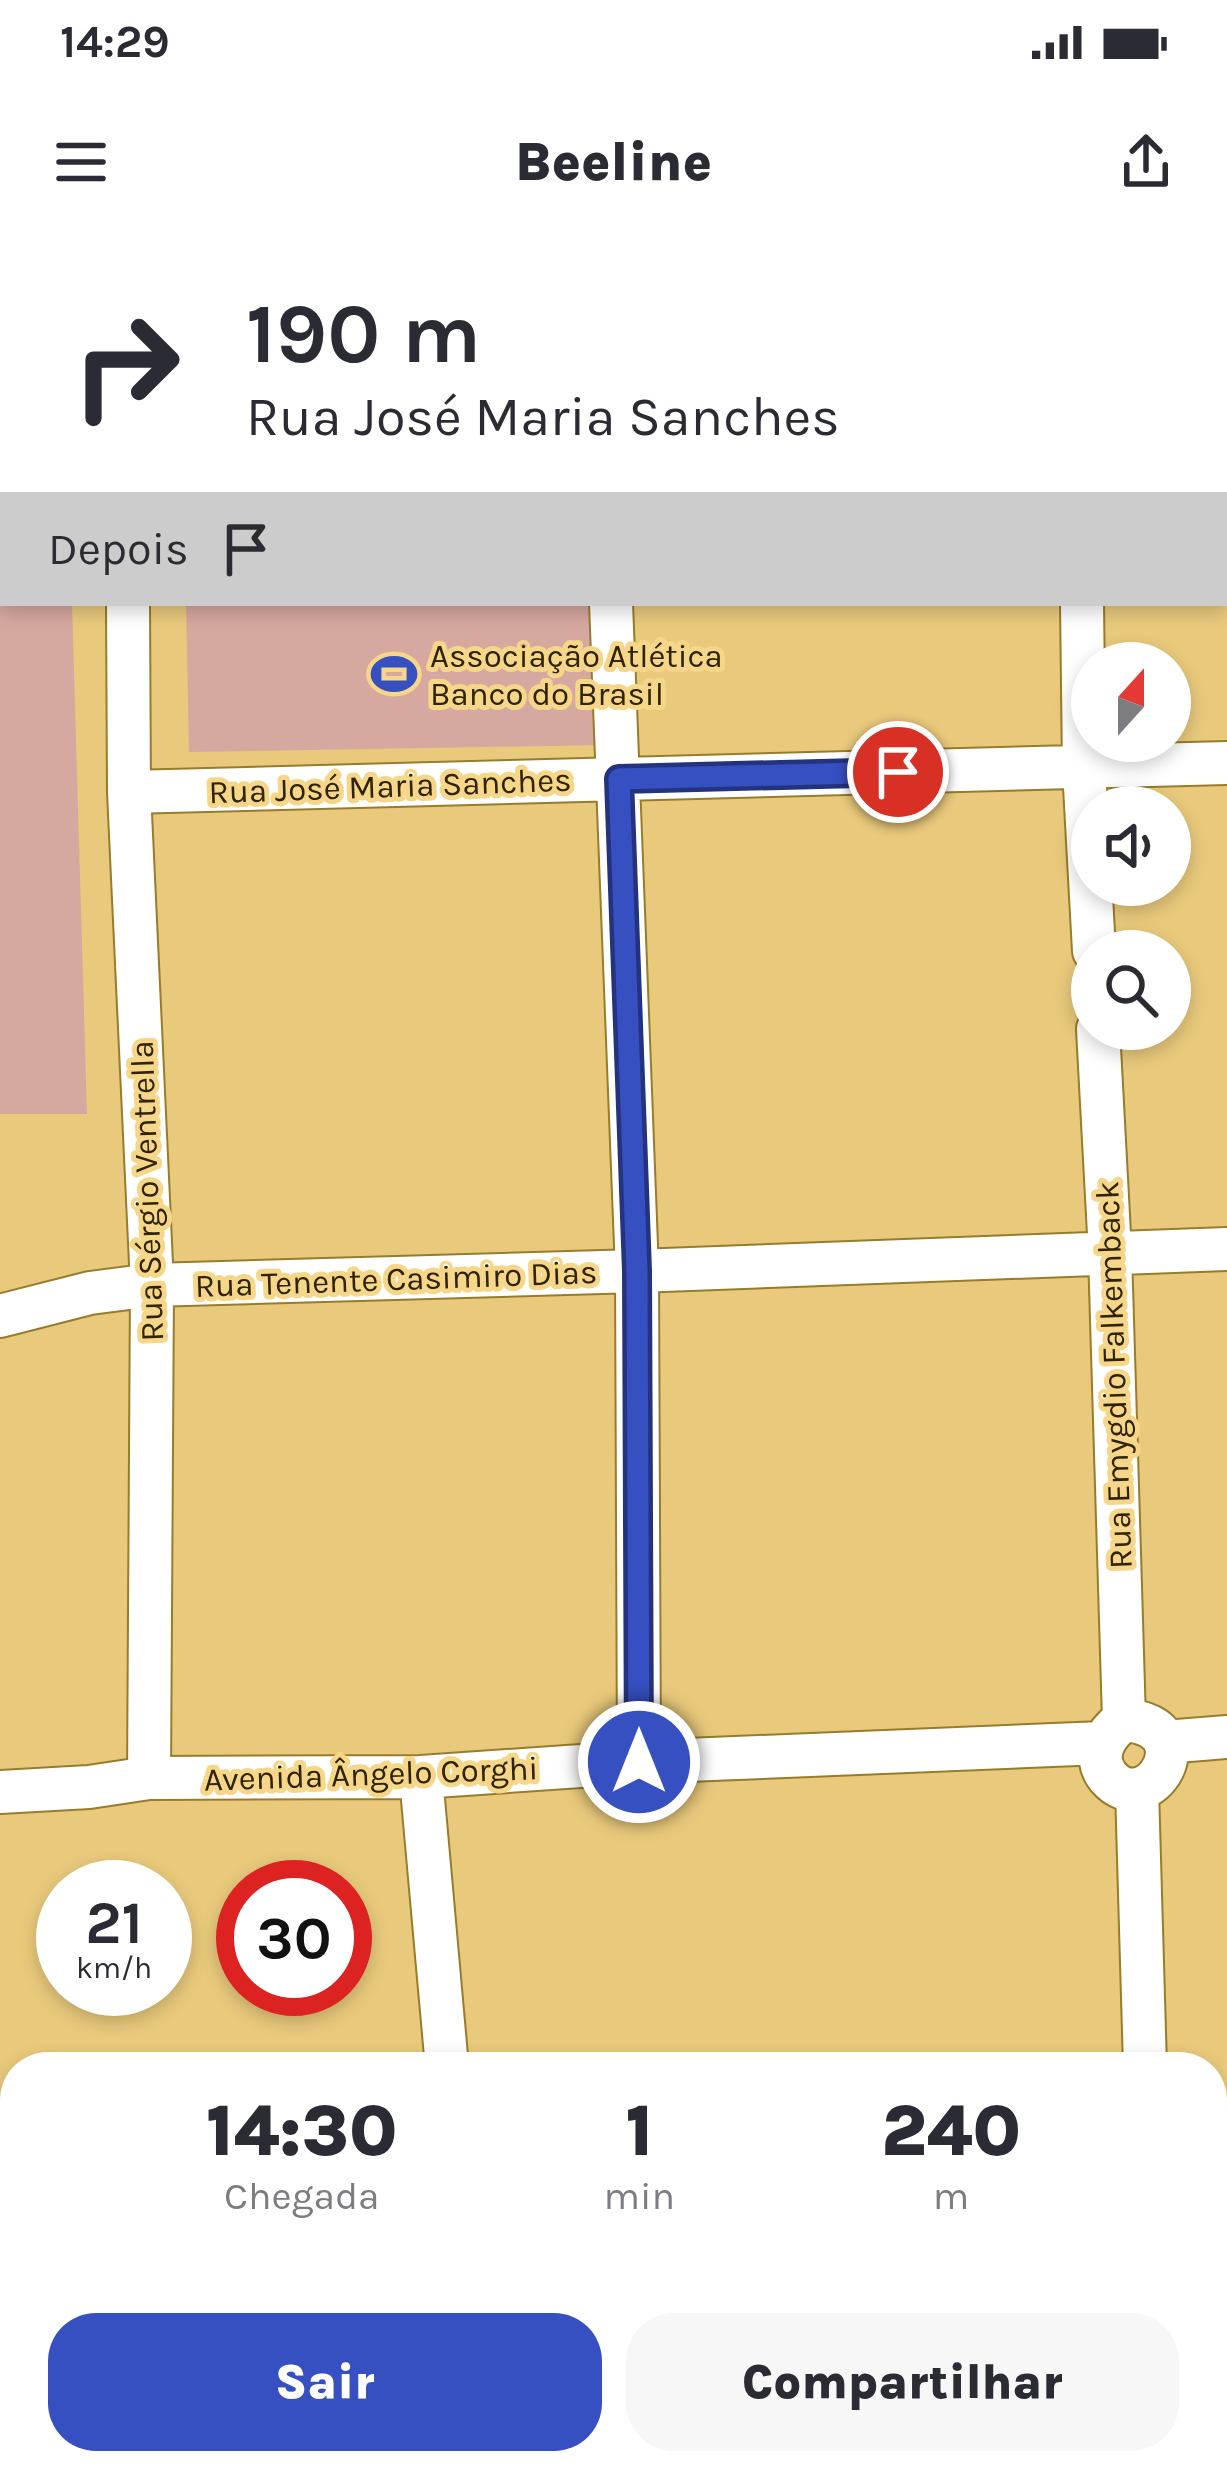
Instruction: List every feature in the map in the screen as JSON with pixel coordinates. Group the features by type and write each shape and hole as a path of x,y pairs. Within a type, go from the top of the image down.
{"street":[{"name":"Rua Sérgio Ventrella","path":"128,606 129,792 152,1285 148,1778"},
{"path":"611,606 637,1271 639,1762"},
{"path":"1082,606 1093,930"},
{"name":"Rua José Maria Sanches","path":"129,792 1227,763"},
{"name":"Rua Emygdio Falkemback","path":"1099,1050 1110,1253 1113,1732"},
{"name":"Rua Tenente Casimiro Dias","path":"0,1316 90,1293 152,1285 1227,1249"},
{"path":"1149,1724 1165,1742 1163,1773 1137,1789 1115,1783 1102,1766 1113,1732 1149,1724"},
{"name":"Avenida Ângelo Corghi","path":"0,1792 148,1778 421,1777 1113,1732"},
{"path":"1165,1742 1227,1737"},
{"path":"421,1777 446,2052"},
{"path":"1137,1789 1145,2052"}],"shaded area":[{"path":"0,606 72,606 87,1114 0,1114"},
{"name":"Associação Atlética Banco do Brasil","path":"186,606 596,606 606,745 189,752"}],"place":[{"name":"Associação Atlética Banco do Brasil","path":"394,674"}],"route":[{"path":"639,1762 637,1271 619,779 898,772"}]}
